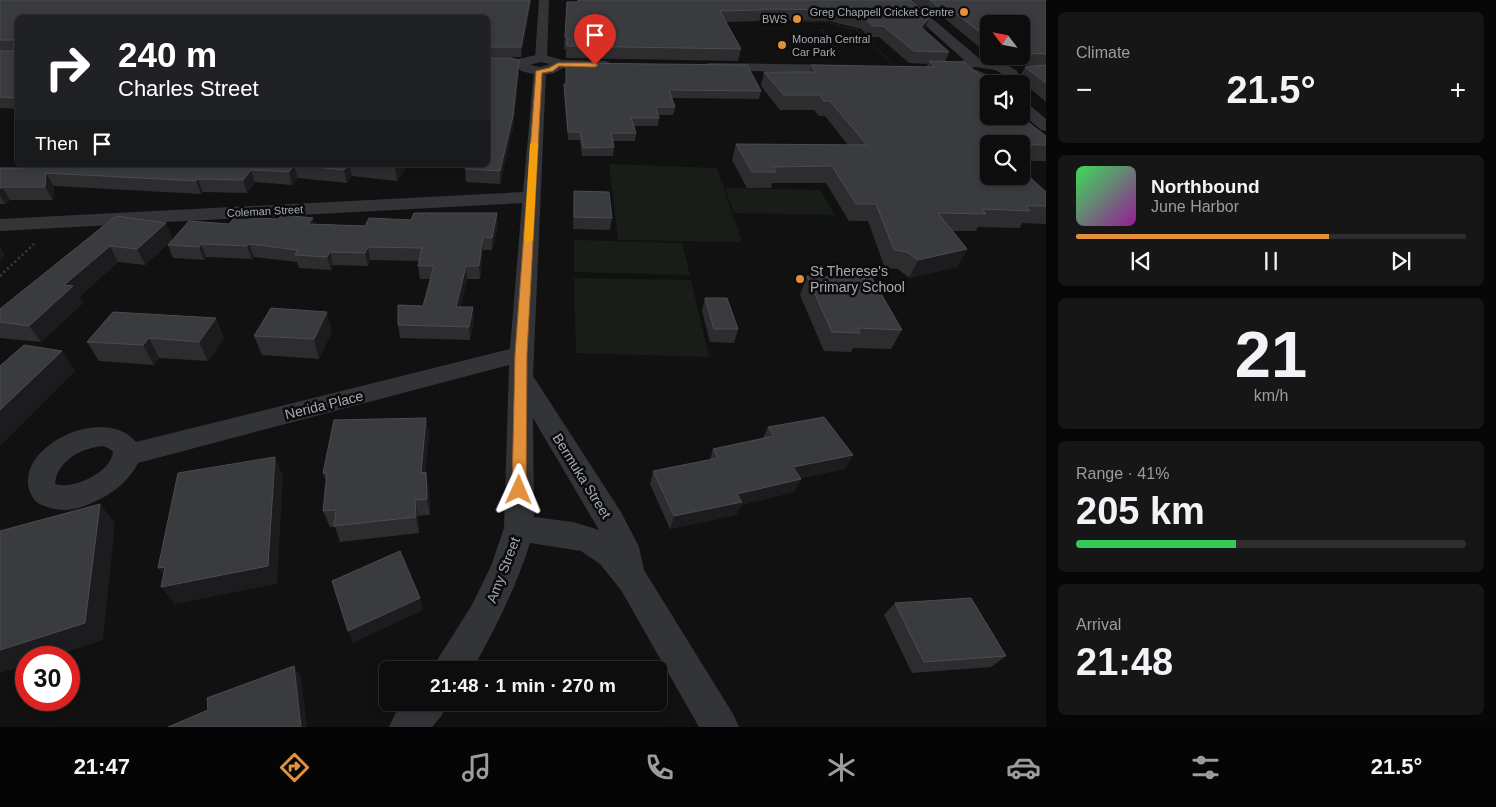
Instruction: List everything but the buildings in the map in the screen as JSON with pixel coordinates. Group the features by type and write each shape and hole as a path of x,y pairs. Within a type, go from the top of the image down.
{"street":[{"name":"Amy Street","path":"457,661 484,617 506,568 519,528 521,366 544,0"},
{"path":"903,0 970,67 974,75 980,76"},
{"path":"516,64 528,70 551,59 558,64 616,65"},
{"path":"947,70 991,64 1010,71 1028,72"},
{"path":"694,67 865,70"},
{"path":"1010,71 1012,75"},
{"path":"1030,113 1046,127"},
{"name":"Coleman Street","path":"0,225 531,197"},
{"name":"Nerida Place","path":"126,455 521,366"},
{"name":"Bermuka Street","path":"521,366 610,521 624,548 632,579"},
{"name":"Bermuka Street","path":"519,528 590,540 603,547 616,558 632,579 720,727"},
{"path":"408,727 421,711"}],"path":[{"path":"757,15 761,20 826,22 857,30 894,65"},
{"path":"824,30 821,30 839,51"},
{"path":"0,276 58,221"}],"shaded area":[{"path":"609,164 717,168 742,242 618,240"},
{"path":"725,188 820,190 835,215 734,213"},
{"path":"574,240 682,243 690,275 574,272"},
{"path":"574,278 691,280 709,357 576,353"}],"slow traffic":[{"path":"528,240 534,144"}],"place":[{"name":"Greg Chappell Cricket Centre","path":"964,12"},
{"name":"BWS","path":"797,19"},
{"name":"Moonah Central Car Park","path":"782,45"},
{"name":"St Therese's Primary School","path":"800,279"}],"route":[{"path":"519,490 521,354 540,71 551,70 558,64 595,65"}]}
